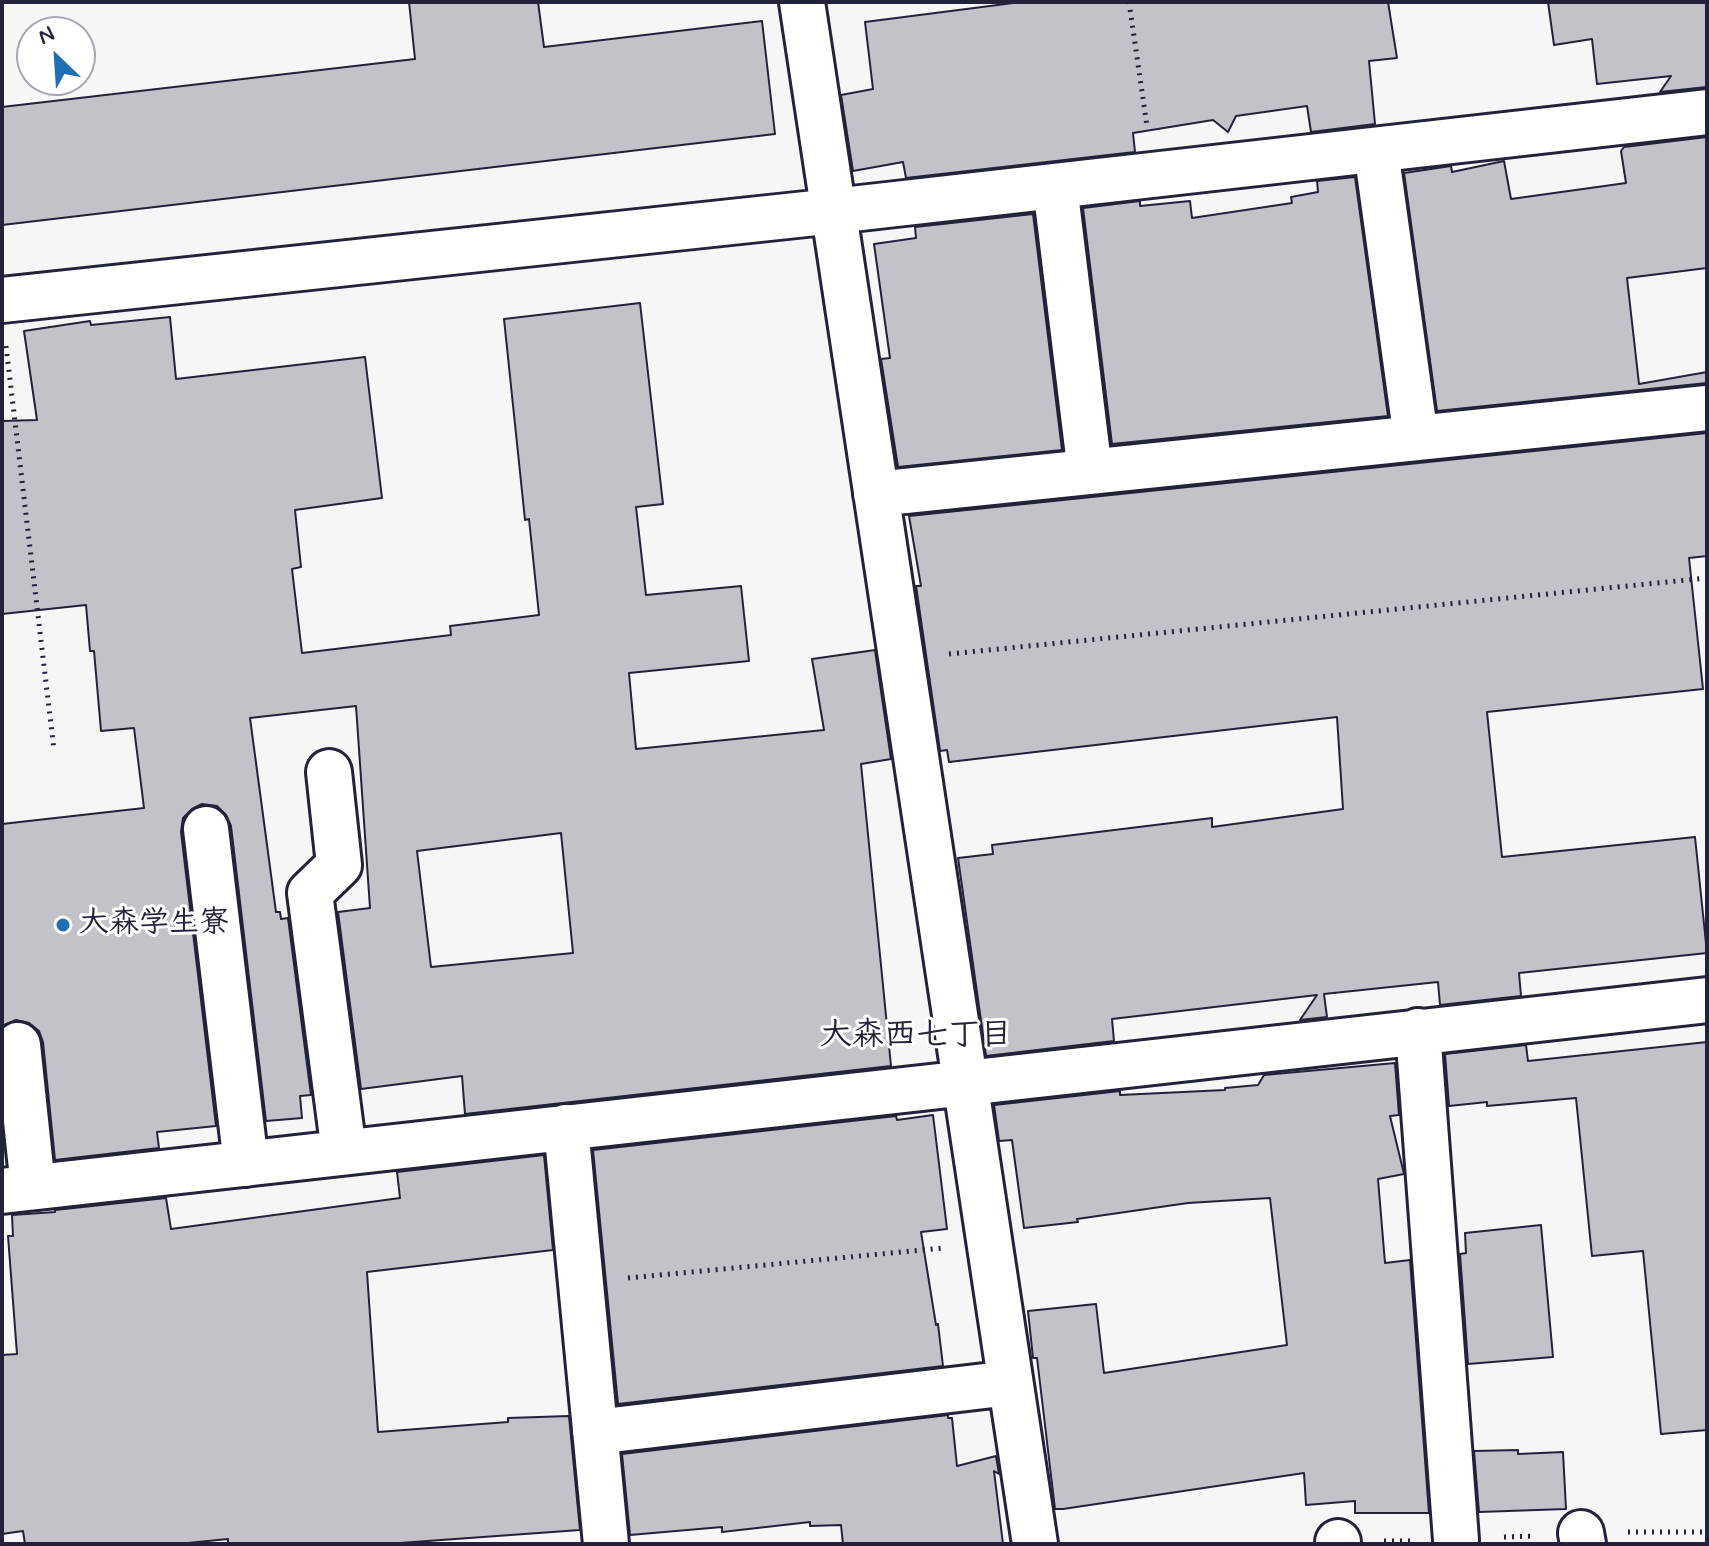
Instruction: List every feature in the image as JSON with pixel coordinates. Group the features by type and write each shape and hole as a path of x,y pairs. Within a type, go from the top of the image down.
{"street":[{"path":"802,2 964,1081 1001,1269 1010,1383 1035,1544"},
{"path":"4,320 834,211 1707,112"},
{"path":"1376,150 1416,438"},
{"path":"1055,186 1090,472"},
{"path":"876,494 1707,408"},
{"path":"329,772 339,865 310,893 344,1152"},
{"path":"206,829 246,1164"},
{"path":"18,1045 18,1189 1707,1000"},
{"path":"1418,1031 1456,1540"},
{"path":"566,1127 606,1544"},
{"path":"595,1432 1010,1383"}],"path":[{"path":"1129,2 1154,175"},
{"path":"4,320 54,750"},
{"path":"901,658 1707,578"},
{"path":"581,1283 1001,1269"},
{"path":"1338,1543 1582,1539 1707,1532"}],"building":[{"path":"409,2 538,2 544,47 762,21 775,134 2,225 2,107 415,59"},
{"path":"1021,2 1388,2 1397,58 1369,61 1375,124 1311,132 1307,106 1236,116 1228,132 1213,120 1133,133 1135,152 906,178 903,162 853,171 841,95 873,89 865,22"},
{"path":"1548,2 1707,2 1707,87 1660,92 1671,76 1597,84 1592,39 1554,45"},
{"path":"1707,137 1707,268 1627,278 1639,384 1707,372 1707,383 1437,411 1404,173 1451,166 1452,172 1504,161 1511,199 1626,183 1621,151 1624,147"},
{"path":"1355,177 1388,416 1112,444 1083,208 1140,201 1140,206 1190,201 1192,218 1292,203 1291,197 1318,192 1317,181"},
{"path":"1033,214 1062,450 898,467 881,359 890,358 874,244 916,238 915,227"},
{"path":"640,303 663,504 636,507 646,595 741,586 749,661 629,673 636,749 824,730 812,659 875,650 891,759 861,764 891,1066 465,1114 462,1076 361,1089 338,912 370,908 356,706 250,718 276,912 280,912 281,919 288,918 311,1095 300,1096 302,1118 266,1121 231,826 217,806 202,804 183,818 181,832 216,1126 157,1132 159,1148 55,1160 43,1042 39,1031 29,1023 16,1020 2,1026 2,824 144,808 134,728 101,731 94,651 90,651 86,605 2,614 2,421 37,420 24,331 90,321 91,325 170,317 176,379 365,357 382,498 295,510 301,567 292,569 302,653 451,635 450,626 539,615 529,519 525,520 504,319","holes":["561,833 573,953 431,967 417,851"]},
{"path":"1707,433 1707,556 1689,558 1703,689 1487,712 1502,857 1695,837 1707,953 1519,973 1521,996 1440,1005 1438,982 1324,994 1327,1017 1300,1020 1317,995 1112,1019 1114,1041 986,1056 958,858 993,854 992,845 1212,818 1212,827 1343,809 1337,717 949,762 947,750 940,751 916,586 921,586 909,516"},
{"path":"1707,1042 1707,1430 1661,1434 1643,1251 1592,1256 1576,1098 1449,1106 1445,1054 1526,1045 1528,1061"},
{"path":"1395,1063 1399,1115 1390,1116 1404,1174 1378,1179 1385,1263 1410,1260 1429,1513 1355,1513 1355,1501 1306,1505 1304,1473 1055,1509 1037,1358 1033,1358 1028,1311 1096,1304 1104,1373 1287,1345 1270,1198 1188,1203 1024,1228 1012,1140 999,1141 994,1105 1120,1091 1120,1095 1225,1090 1258,1085 1264,1075"},
{"path":"933,1115 947,1229 921,1232 943,1366 618,1404 593,1150 896,1116 897,1120"},
{"path":"544,1155 553,1250 367,1272 378,1432 508,1422 508,1418 569,1416 580,1530 386,1544 228,1544 228,1539 178,1544 25,1544 23,1531 2,1534 2,1355 17,1354 8,1236 13,1236 12,1215 166,1198 171,1229 400,1198 397,1172"},
{"path":"1541,1225 1553,1357 1468,1364 1460,1254 1466,1253 1465,1233"},
{"path":"948,1415 952,1418 957,1466 996,1456 999,1474 994,1471 1003,1544 843,1544 841,1525 810,1526 810,1522 722,1532 722,1527 630,1535 622,1454"},
{"path":"1518,1450 1518,1454 1563,1452 1566,1509 1479,1512 1474,1451"}],"place":[{"name":"大森学生寮","path":"63,925"}],"district":[{"name":"大森西七丁目","path":"916,1037"}]}
